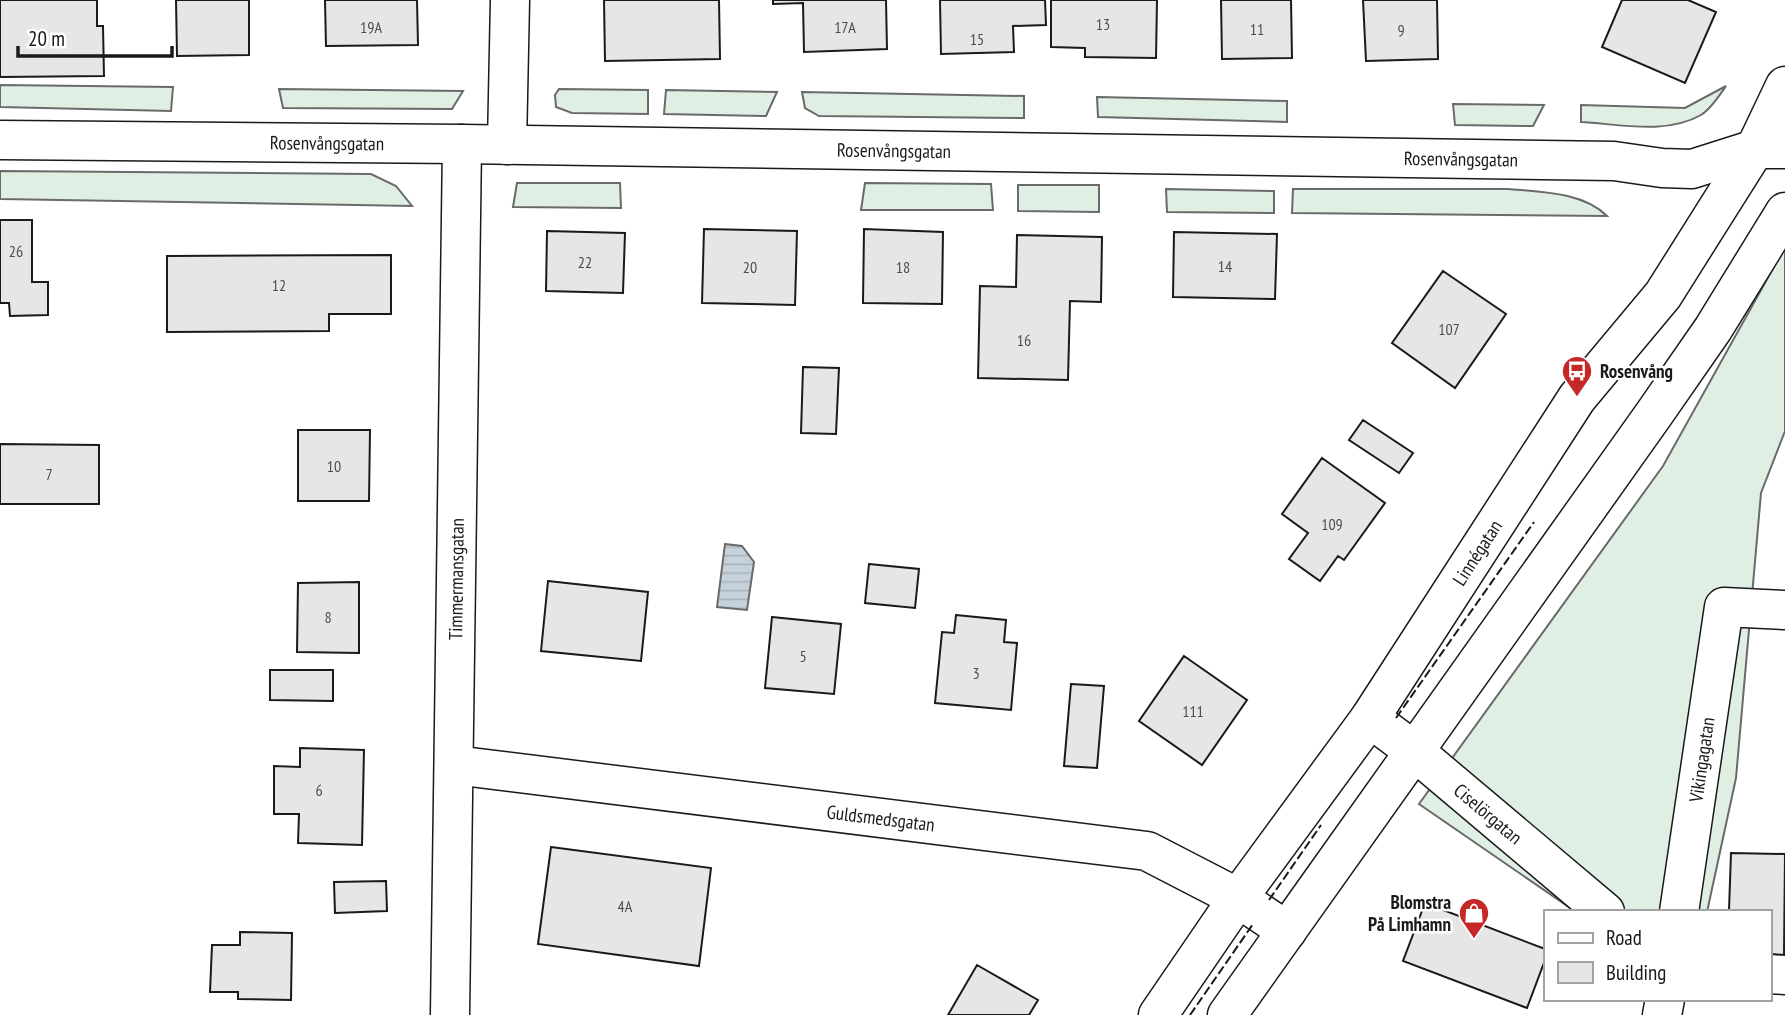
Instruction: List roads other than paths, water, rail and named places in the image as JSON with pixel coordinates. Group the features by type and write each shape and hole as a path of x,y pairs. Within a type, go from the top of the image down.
{"street":[{"path":"507,145 510,0"},
{"name":"Linnégatan","path":"1158,1015 1238,898 1370,718 1577,398 1662,295 1770,149 1785,86"},
{"name":"Rosenvångsgatan","path":"0,140 1600,161 1692,169 1770,149"},
{"name":"Timmermansgatan","path":"450,1015 462,144"},
{"path":"1227,1015 1713,329 1785,212"},
{"name":"Vikingagatan","path":"1679,910 1724,607 1785,610"},
{"name":"Ciselörgatan","path":"1370,718 1414,751 1603,910"},
{"name":"Guldsmedsgatan","path":"454,765 1147,851 1238,898 1287,931"}],"place":[{"name":"Rosenvång","path":"1577,398"},
{"name":"Blomstra På Limhamn","path":"1474,940"}]}
